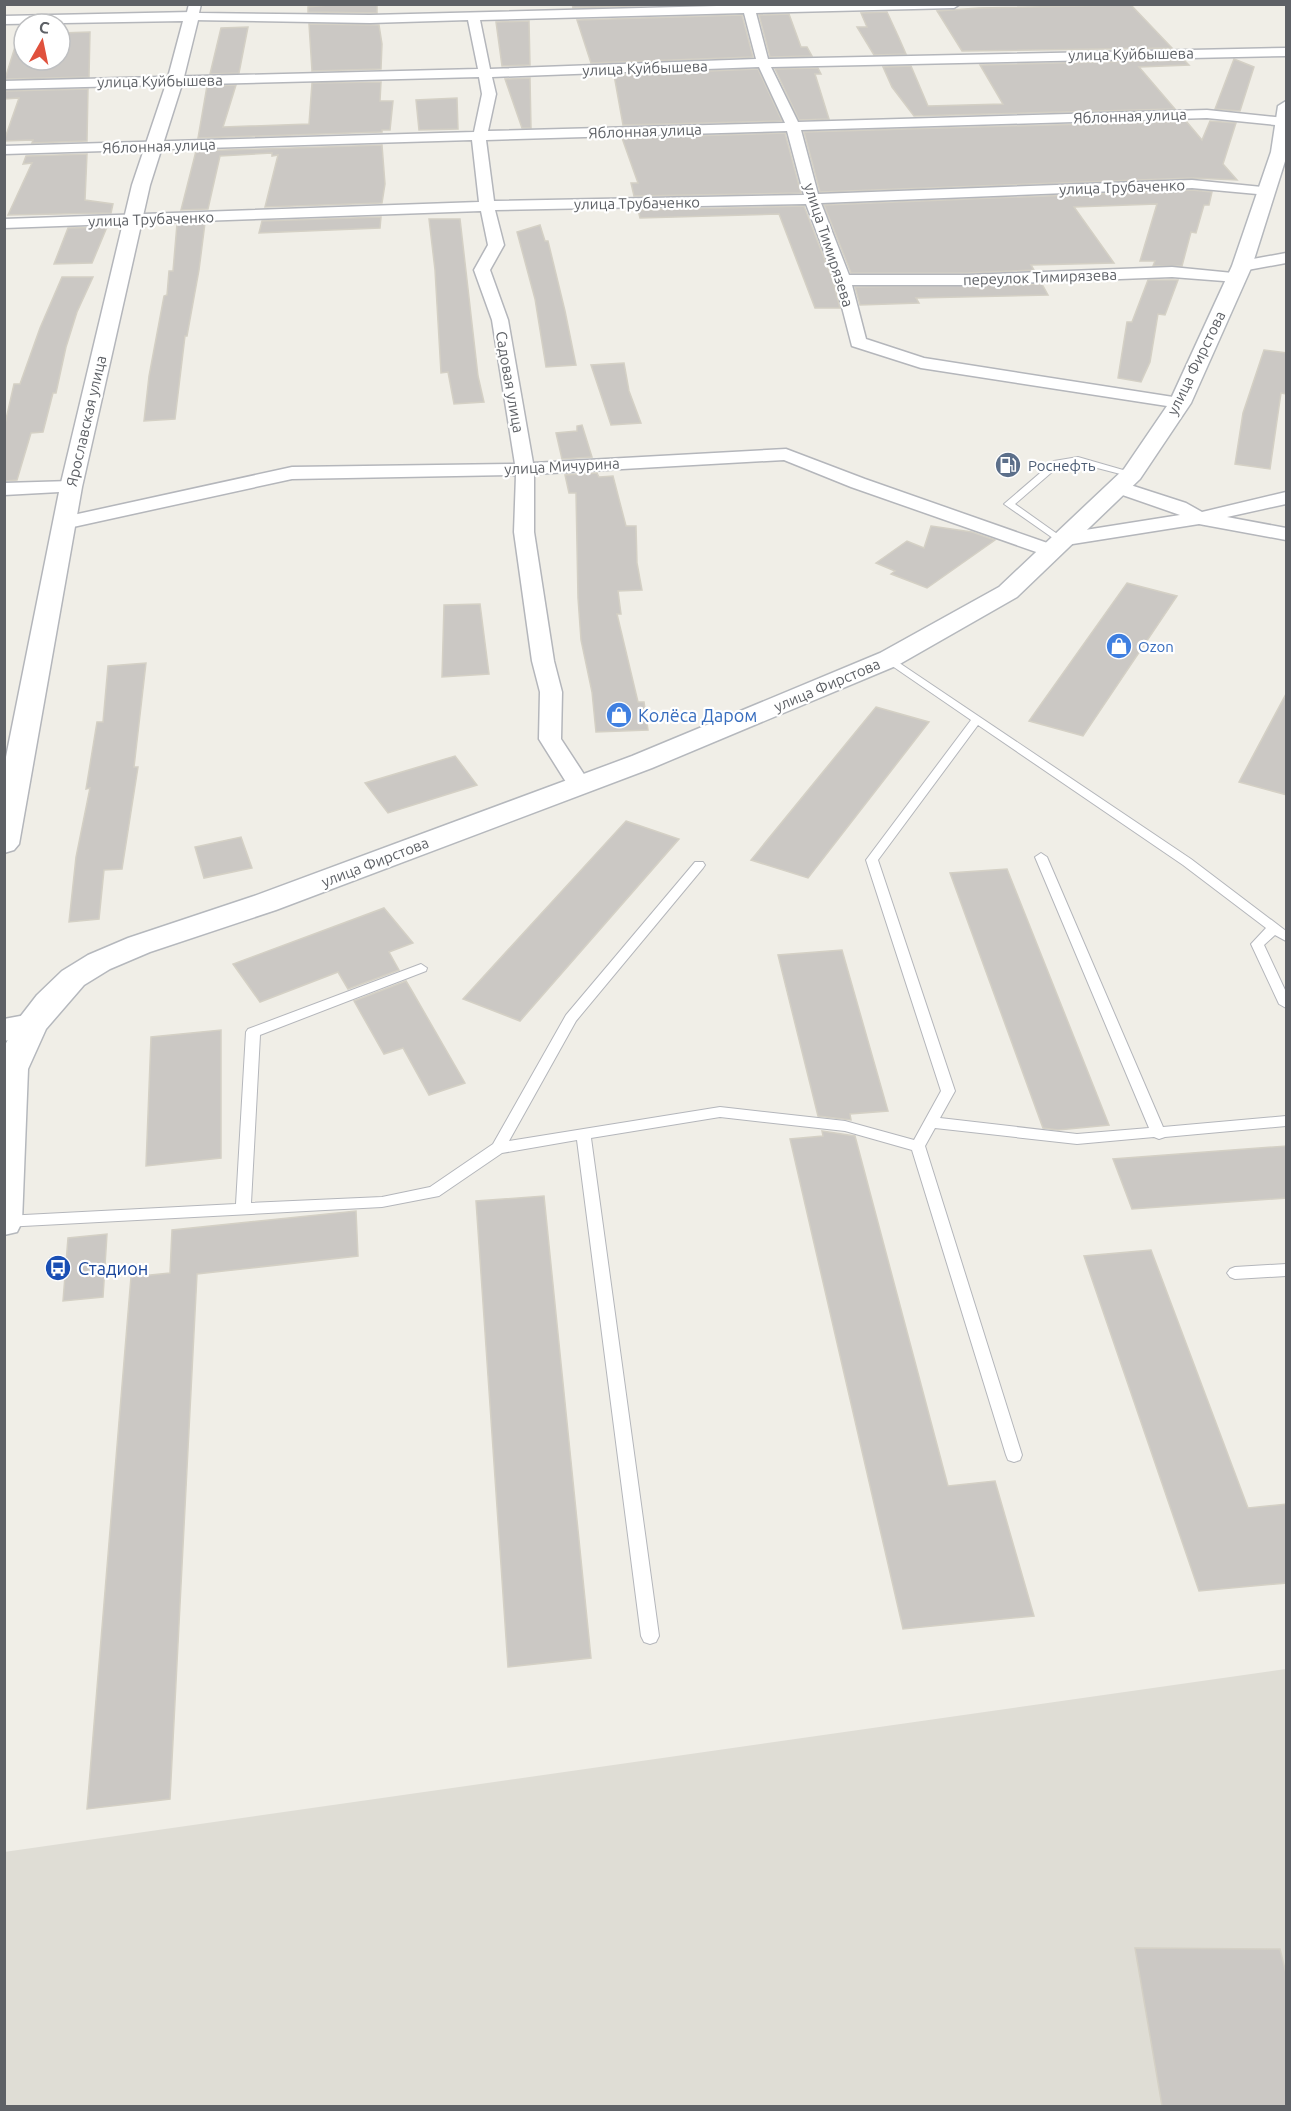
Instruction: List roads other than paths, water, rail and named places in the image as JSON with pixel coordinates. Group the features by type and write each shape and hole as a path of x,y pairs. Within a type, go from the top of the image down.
{"main road":[{"path":"4,20 194,10"},
{"name":"Ярославская улица","path":"4,844 71,487 133,220 194,10"},
{"name":"улица Фирстова","path":"8,1065 18,1028 74,978 109,958 139,945 265,903 642,762 889,659 1008,592 1125,480 1180,403 1239,272 1280,152 1286,114"},
{"path":"4,1222 8,1065"}],"street":[{"path":"194,10 370,19 954,4"},
{"name":"улица Тимирязева","path":"749,9 763,63 793,126 812,199 843,280 858,342 921,363 1180,403"},
{"name":"Садовая улица","path":"473,15 489,93 487,111 479,137 487,206 496,245 482,270 500,320 525,468 524,532 543,661 551,692 550,739 579,785"},
{"name":"улица Куйбышева","path":"4,85 484,73 763,63 1287,52"},
{"name":"Яблонная улица","path":"4,150 1207,114 1286,114"},
{"name":"улица Трубаченко","path":"4,224 487,206 812,199 1192,184 1268,191"},
{"name":"переулок Тимирязева","path":"843,280 967,280 1172,272 1239,272 1287,258"},
{"name":"улица Мичурина","path":"64,523 292,473 525,468 786,454 880,491 1055,545"},
{"path":"1125,480 1199,518 1287,534"},
{"path":"4,489 71,487"},
{"path":"1055,545 1199,518 1287,498"}],"lane":[{"path":"1055,545 1009,504 1057,463 1078,460 1125,480"},
{"path":"889,659 1187,862 1287,937"},
{"path":"977,719 872,860 948,1091 918,1146 1014,1455"},
{"path":"1041,857 1159,1134"},
{"path":"498,1148 571,1018 699,865"},
{"path":"1274,928 1257,944 1287,1004"},
{"path":"243,1209 253,1032 421,968"},
{"path":"4,1222 382,1202 434,1192 498,1148 720,1112 845,1126 918,1146"},
{"path":"931,1122 1077,1139 1159,1134 1287,1121"},
{"path":"584,1133 650,1636"},
{"path":"1235,1273 1287,1269"}],"place":[{"name":"Роснефть","path":"1008,465"},
{"name":"Ozon","path":"1119,646"},
{"name":"Колёса Даром","path":"619,715"},
{"name":"Стадион","path":"58,1268"}]}
